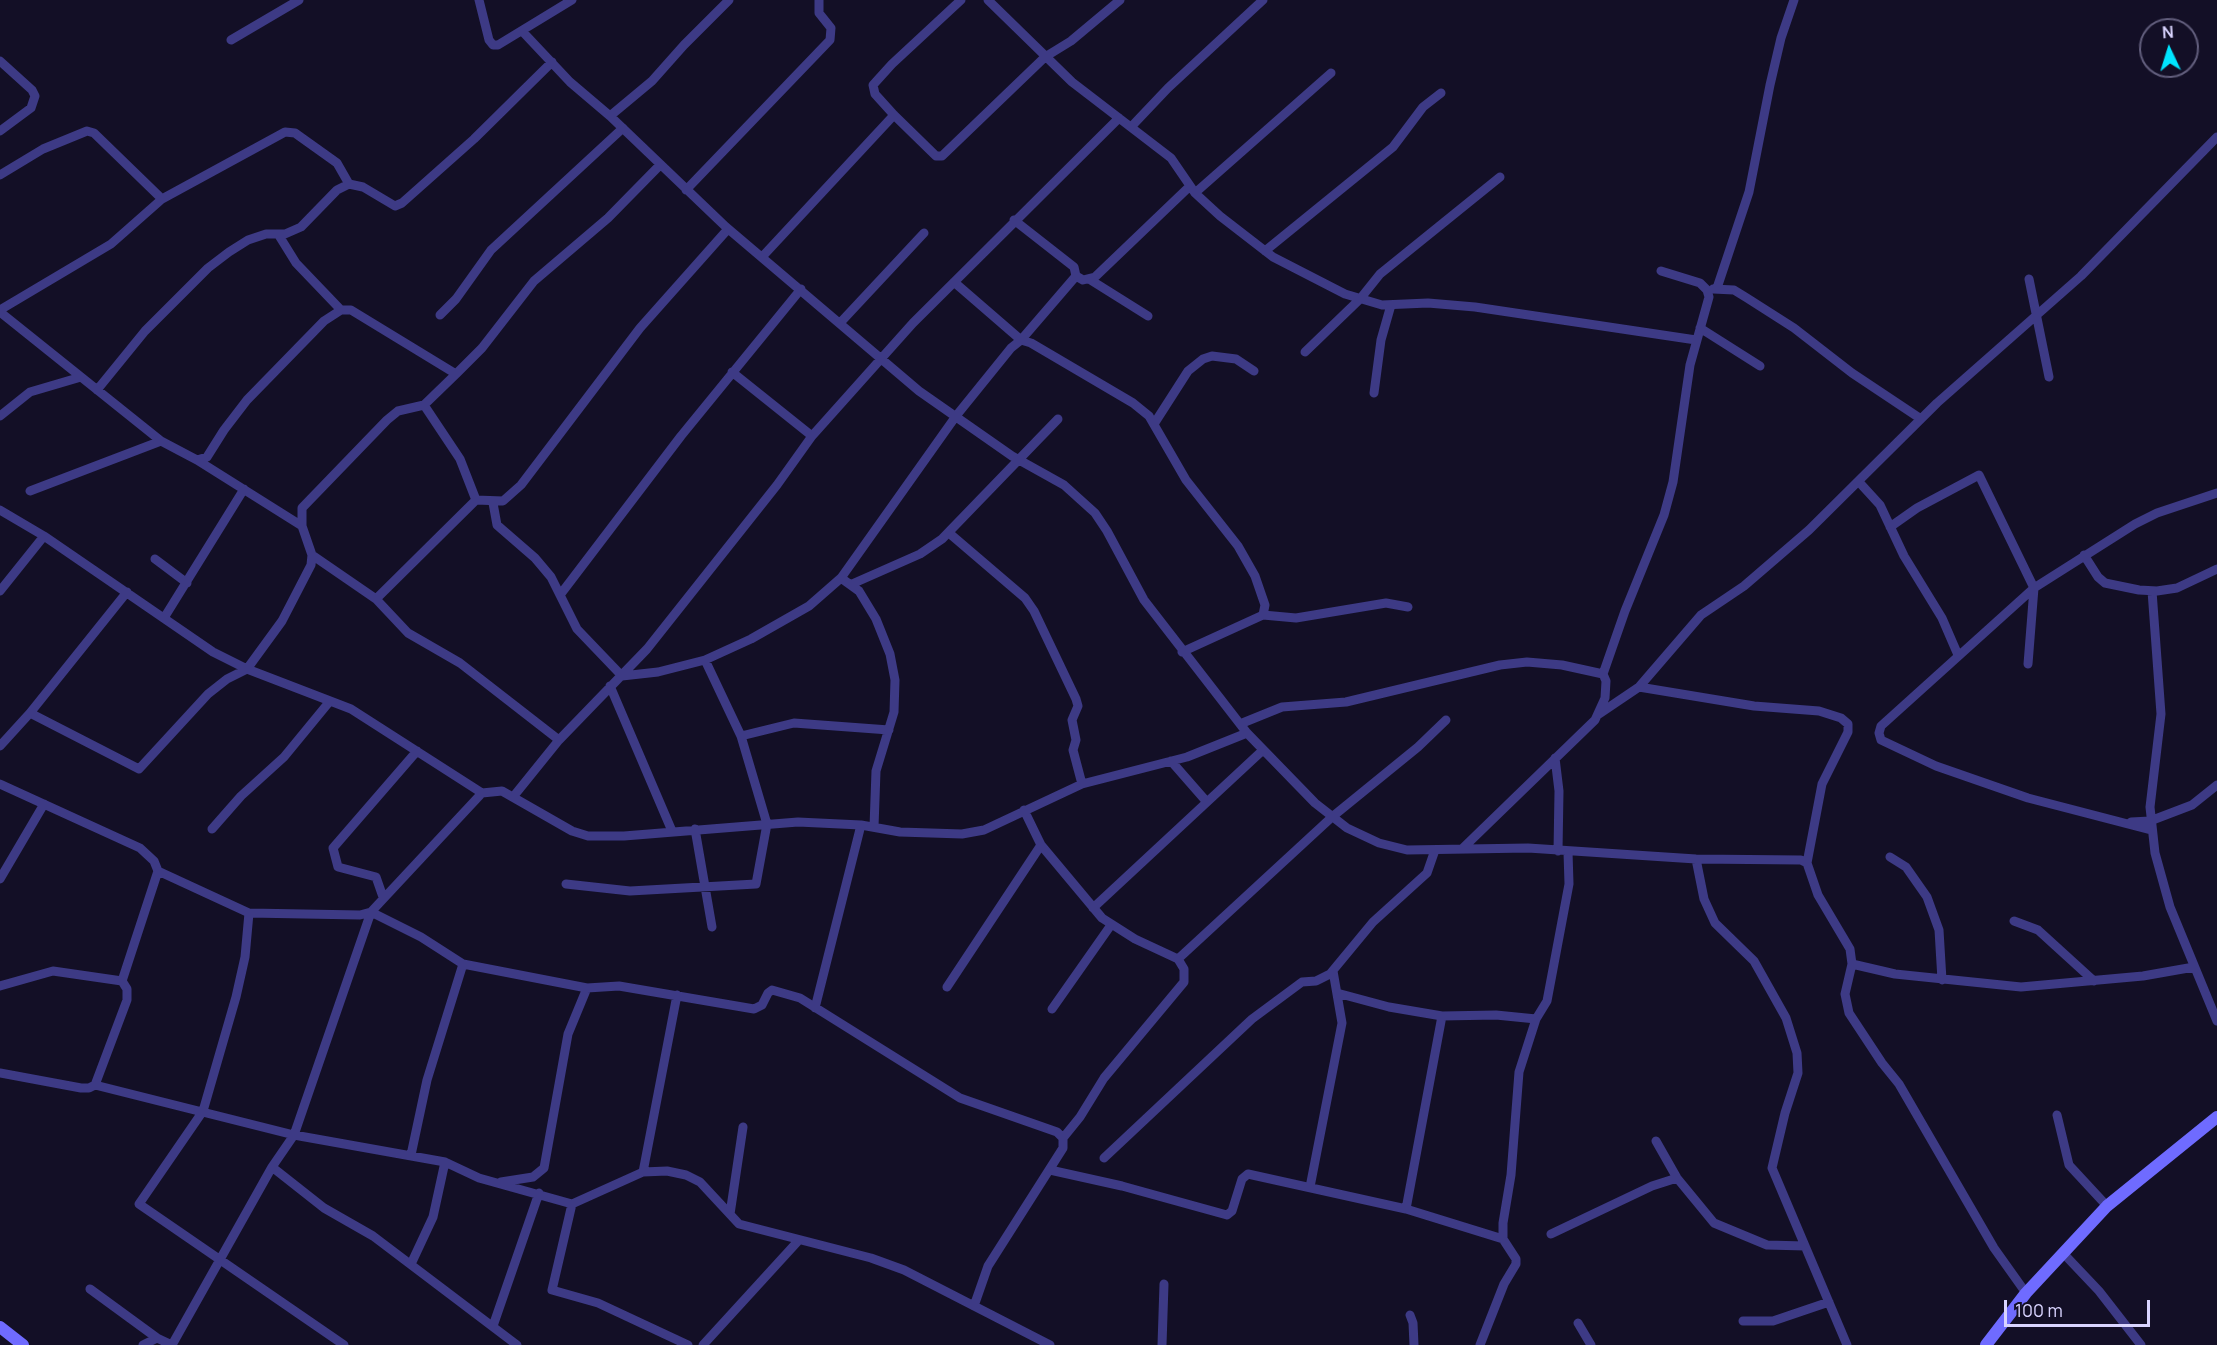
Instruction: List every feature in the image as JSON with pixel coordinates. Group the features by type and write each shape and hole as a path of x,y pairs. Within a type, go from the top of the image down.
{"main road":[{"path":"1986,1345 2026,1293 2107,1206 2217,1117"},
{"path":"0,1327 23,1345"}],"street":[{"path":"231,40 299,0"},
{"path":"479,0 489,40 493,45 498,45 572,0"},
{"path":"610,116 652,81 729,0"},
{"path":"686,190 830,40 831,28 819,13 819,0"},
{"path":"961,0 877,78 873,85 875,94 894,115 934,154 942,156 1045,57 1071,41 1120,0"},
{"path":"988,0 1072,82 1171,158 1192,190 1264,251 1283,263 1360,299 1391,305 1428,303 1475,307 1696,340"},
{"path":"1131,127 1168,88 1263,0"},
{"path":"1599,714 1605,698 1606,681 1603,674 1625,610 1664,515 1673,482 1696,340 1708,297 1749,192 1781,38 1794,0"},
{"path":"522,31 570,82 623,128 728,229 919,391 1017,458 1064,485 1095,513 1144,600 1182,652 1247,733 1315,803 1347,828 1379,843 1407,850 1528,848 1696,859 1801,860 1807,864"},
{"path":"0,61 32,90 35,96 31,108 0,131"},
{"path":"97,390 145,331 208,268 248,240 266,234 285,234 301,227 337,190 349,184 363,187 395,206 402,203 474,139 552,62"},
{"path":"1014,220 1074,267 1076,276 1083,280 1095,277 1192,190 1331,73"},
{"path":"1264,251 1392,147 1423,107 1442,93"},
{"path":"762,257 894,115"},
{"path":"513,797 559,740 647,650 777,485 812,436 954,282 1119,118"},
{"path":"440,315 456,299 491,250 623,128"},
{"path":"0,175 43,149 87,131 94,133 162,199"},
{"path":"302,526 197,460 161,441 0,311 111,244 162,199 285,132 295,133 337,163 349,184"},
{"path":"1463,848 1599,714 1639,687 1701,615 1744,586 1809,530 1921,419 2081,276 2217,137"},
{"path":"559,740 460,663 408,633 376,599 312,555 302,526 302,508 387,420 398,411 424,405 482,348 534,281 608,218 660,165"},
{"path":"1305,352 1360,299 1380,274 1500,177"},
{"path":"476,500 503,501 521,485 640,328 728,229"},
{"path":"840,322 924,233"},
{"path":"278,234 296,263 340,310"},
{"path":"1661,271 1712,289 1734,290 1794,328 1852,372 1921,419"},
{"path":"622,676 658,672 705,660 751,639 809,606 841,578 899,500 956,416 1011,348 1021,340 1076,276"},
{"path":"1089,279 1148,316"},
{"path":"2029,279 2049,376"},
{"path":"954,282 1021,340 1031,343 1133,402 1154,424 1186,480 1238,546 1258,585 1265,605 1263,615"},
{"path":"560,595 732,372 801,289"},
{"path":"1374,393 1381,340 1391,305"},
{"path":"197,460 207,457 247,400 324,321 340,310 351,310 366,318 456,374"},
{"path":"1700,328 1760,366"},
{"path":"1154,424 1188,371 1203,359 1212,356 1236,359 1254,371"},
{"path":"732,372 812,436"},
{"path":"0,416 30,392 81,377"},
{"path":"424,405 460,459 476,500"},
{"path":"852,584 920,554 949,533 1017,458 1058,419"},
{"path":"30,491 161,441"},
{"path":"1890,526 1917,508 1979,475 2034,588 2028,664"},
{"path":"1859,482 1880,505 1904,556 1942,618 1958,655"},
{"path":"164,618 244,489"},
{"path":"2217,493 2157,513 2084,555 2034,588 1881,726 1881,740 1936,766 2028,798 2122,823 2151,825 2192,805 2217,785"},
{"path":"376,599 476,500"},
{"path":"493,502 497,525 535,558 551,577 576,629 622,676"},
{"path":"0,510 44,536 213,652 247,669 351,709 482,793"},
{"path":"949,533 1025,598 1034,611 1078,706 1072,720 1076,740 1073,750 1082,784"},
{"path":"0,591 44,536"},
{"path":"30,713 139,769 208,694 227,679 247,669 282,621 300,588 312,555"},
{"path":"2084,555 2098,577 2105,582 2152,591 2177,588 2217,568"},
{"path":"155,559 187,583"},
{"path":"841,578 852,584 876,619 890,654 895,680 894,712 876,771 874,827"},
{"path":"2152,591 2161,714 2151,825 2160,877 2217,1021"},
{"path":"0,746 30,713 127,592"},
{"path":"1182,652 1263,615 1296,618 1386,603 1408,607"},
{"path":"566,884 630,891 705,885 756,884 767,824 741,736 705,660"},
{"path":"1240,724 1282,707 1346,702 1435,683 1492,666 1527,662 1562,664 1603,674"},
{"path":"610,686 672,831"},
{"path":"1639,687 1754,706 1819,711 1841,718 1848,724 1848,732 1822,784 1807,864 1818,895 1850,949 1852,964 1845,994 1849,1013 1882,1063 1899,1084 1994,1248 2026,1293"},
{"path":"212,830 241,796 284,758 330,701"},
{"path":"1178,958 1332,817 1418,747 1446,720"},
{"path":"741,736 795,723 889,730"},
{"path":"90,1289 157,1338 172,1345 272,1167 294,1135 370,912 482,793 502,790 572,831 588,836 767,824 861,825 900,832 962,834 984,830 1082,784 1171,761 1234,740 1247,733"},
{"path":"1093,908 1263,750"},
{"path":"383,897 376,877 338,867 333,848 417,751"},
{"path":"1480,1345 1504,1284 1516,1264 1516,1259 1503,1239 1513,1154 1519,1072 1536,1019 1546,1001 1563,927 1569,884 1563,851 1556,758"},
{"path":"1171,761 1206,801"},
{"path":"0,784 140,848 154,861 158,872 122,981"},
{"path":"0,879 44,804"},
{"path":"974,1306 992,1259 1063,1148 1063,1138 1080,1117 1104,1078 1184,982 1184,969 1178,958 1112,925 1093,908 1041,844 1024,810"},
{"path":"815,1008 861,825"},
{"path":"695,829 712,927"},
{"path":"947,987 1041,844"},
{"path":"1104,1158 1252,1019 1287,996 1296,985 1325,977 1333,971 1373,922 1426,873 1435,850"},
{"path":"1890,857 1906,867 1927,897 1939,930 1942,980"},
{"path":"1696,859 1700,883 1712,917 1754,961 1786,1018 1797,1053 1798,1073 1785,1113 1772,1168 1847,1345"},
{"path":"158,872 249,913 346,916 370,912 421,937 463,964 587,988 619,986 754,1009 762,1005 768,993 778,991 800,998 960,1098 1041,1125 1057,1132 1063,1138"},
{"path":"249,913 245,957 236,998 203,1112 139,1204 344,1345"},
{"path":"2014,921 2038,930 2094,981"},
{"path":"1052,1009 1112,925"},
{"path":"411,1155 427,1080 463,964"},
{"path":"1852,964 1894,974 2020,987 2094,981 2194,967"},
{"path":"0,986 53,971 122,981 127,988 127,1000 95,1085"},
{"path":"1310,1187 1342,1023 1333,971"},
{"path":"496,1183 533,1177 544,1168 568,1034 587,988"},
{"path":"1337,993 1389,1007 1442,1016 1496,1015 1536,1019"},
{"path":"643,1172 677,995"},
{"path":"1406,1209 1442,1016"},
{"path":"0,1073 81,1088 95,1085 294,1135 445,1162 496,1183 539,1193 572,1204 643,1172 667,1171 686,1175 700,1182 730,1214 747,1228 871,1258 904,1270 1050,1345"},
{"path":"2056,1115 2069,1165 2107,1206"},
{"path":"730,1214 743,1127"},
{"path":"1656,1141 1677,1178 1714,1223 1767,1245 1805,1246"},
{"path":"411,1264 433,1217 445,1162"},
{"path":"272,1167 324,1208 373,1236 518,1345"},
{"path":"1050,1170 1122,1186 1227,1215 1232,1211 1242,1179 1248,1174 1406,1209 1503,1239"},
{"path":"1551,1234 1652,1186 1677,1178"},
{"path":"493,1326 539,1193"},
{"path":"572,1204 552,1290 598,1303 688,1345"},
{"path":"703,1345 799,1240"},
{"path":"2063,1253 2099,1291 2141,1345"},
{"path":"1162,1345 1164,1284"},
{"path":"1743,1321 1773,1321 1829,1302"},
{"path":"1410,1315 1413,1323 1413,1345"},
{"path":"1578,1323 1591,1345"},
{"path":"143,1345 157,1338"}]}
